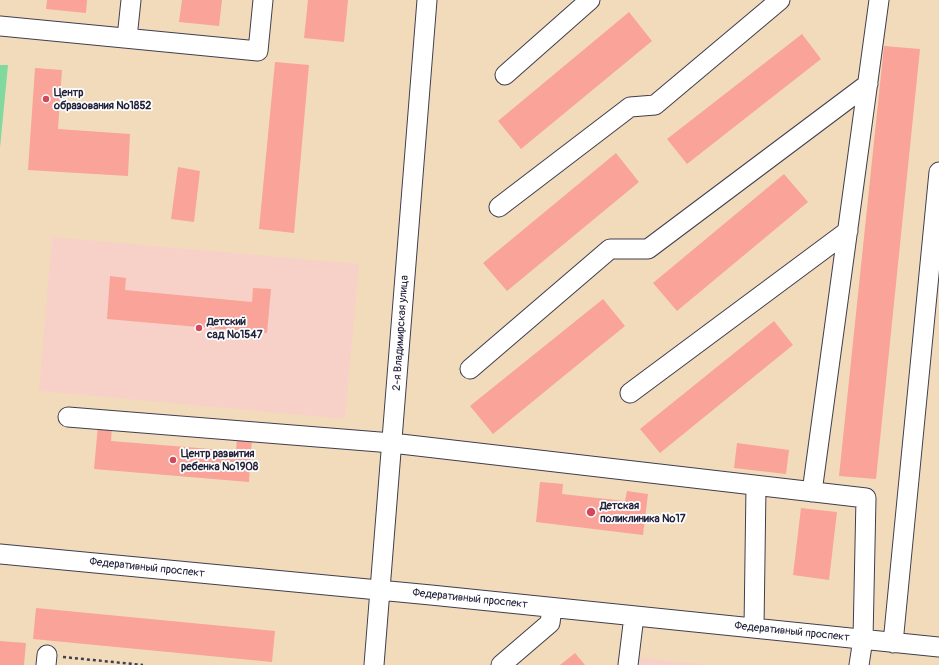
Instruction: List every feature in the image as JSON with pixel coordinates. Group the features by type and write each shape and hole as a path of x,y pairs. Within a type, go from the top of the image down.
{"street":[{"path":"127,38 131,0"},
{"path":"0,26 258,51 263,0"},
{"name":"2-я Владимирская улица","path":"374,665 427,0"},
{"path":"505,75 590,0"},
{"path":"499,207 630,107 655,105 780,0"},
{"path":"812,492 879,0"},
{"path":"470,368 610,249 648,249 868,84"},
{"path":"893,642 939,172"},
{"path":"630,393 848,231"},
{"path":"68,417 392,443 866,498 863,638 859,665"},
{"path":"754,628 756,486"},
{"name":"Федеративный проспект","path":"0,554 863,638 939,647"},
{"path":"501,665 550,623 552,608"},
{"path":"628,665 634,616"}],"path":[{"path":"47,660 143,665"}],"shaded area":[{"name":"Детский сад №1547","path":"52,237 359,264 345,419 39,391"},
{"path":"635,657 709,665 634,665"}],"green space":[{"path":"0,65 8,65 0,148"}],"building":[{"path":"47,0 87,0 86,13 46,9"},
{"path":"182,0 222,0 219,26 179,22"},
{"path":"308,0 348,0 344,42 304,38"},
{"path":"629,12 652,41 521,149 498,121"},
{"path":"802,34 821,59 687,164 667,139"},
{"path":"884,46 920,49 876,479 839,476"},
{"path":"275,62 309,65 294,233 259,229"},
{"name":"Центр образования №1852","path":"35,68 62,70 58,129 130,134 128,176 28,170"},
{"path":"616,153 639,182 507,291 483,263"},
{"path":"178,167 200,171 194,222 171,219"},
{"path":"784,174 808,202 677,311 653,283"},
{"name":"Детский сад №1547","path":"110,276 126,278 125,290 252,302 253,288 271,289 267,333 107,319"},
{"path":"603,299 625,326 493,434 470,406"},
{"path":"774,321 793,345 660,453 640,429"},
{"name":"Центр развития ребенка №1908","path":"98,425 112,426 111,441 236,451 237,437 252,438 249,482 94,469"},
{"path":"737,443 789,450 786,474 734,468"},
{"name":"Детская поликлиника №17","path":"540,482 563,484 562,494 625,501 627,491 648,494 643,535 536,522"},
{"path":"801,508 837,512 829,580 793,575"},
{"path":"36,608 275,631 272,662 33,639"},
{"path":"0,641 26,643 24,665 0,665"},
{"path":"575,653 585,665 560,665"}],"place":[{"name":"Центр образования №1852","path":"46,99"},
{"name":"Детский сад №1547","path":"199,328"},
{"name":"Центр развития ребенка №1908","path":"173,460"},
{"name":"Детская поликлиника №17","path":"591,512"}]}
